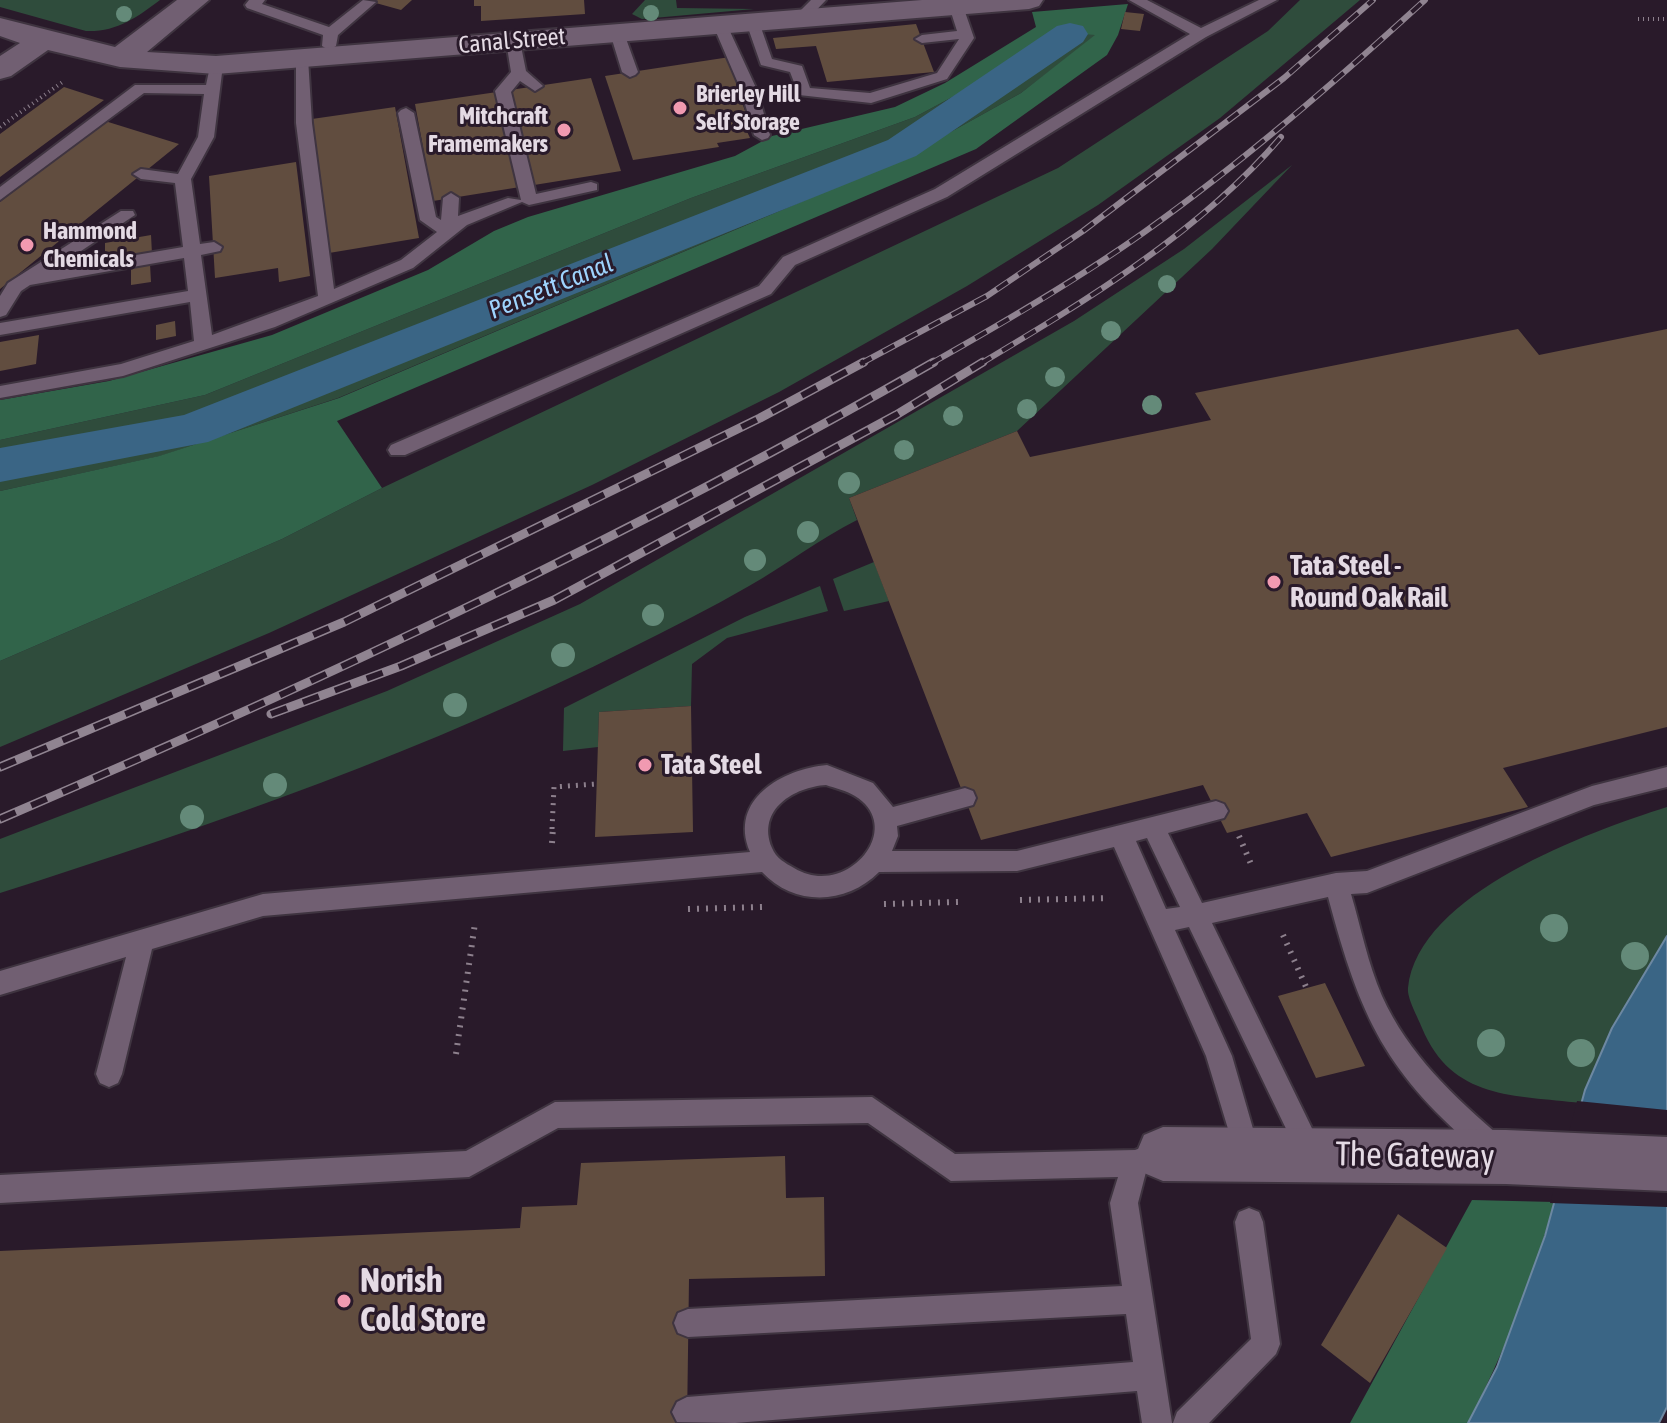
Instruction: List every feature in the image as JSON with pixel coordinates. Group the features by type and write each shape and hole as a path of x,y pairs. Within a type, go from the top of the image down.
{"street":[{"path":"120,58 195,0"},
{"path":"605,34 625,0"},
{"name":"Canal Street","path":"0,27 42,41 167,65 214,78 320,49 513,41 720,25 753,22 810,9 899,12 1029,0"},
{"path":"0,70 42,41"},
{"name":"The Gateway","path":"1149,1158 1247,1153 1506,1157 1667,1164"}],"lane":[{"path":"258,0 252,5 320,49"},
{"path":"1136,0 1201,34"},
{"path":"398,450 765,290 789,261 941,193 1201,34 1270,0"},
{"path":"327,299 320,213 304,123 320,49 369,2"},
{"path":"753,22 766,62 797,69 804,92 871,98 942,76 967,38 956,6"},
{"path":"720,25 749,90 762,135"},
{"path":"605,34 630,72"},
{"path":"922,39 966,34"},
{"path":"513,41 519,73 535,86"},
{"path":"519,73 503,91 529,200 591,187"},
{"path":"0,195 140,88 214,78 206,137 183,179 204,345"},
{"path":"406,113 428,220 448,231"},
{"path":"141,174 183,179"},
{"path":"448,231 451,198"},
{"path":"0,392 123,370 204,345 327,299 407,264 461,221 514,202"},
{"path":"0,311 14,287 127,215"},
{"path":"25,280 214,247"},
{"path":"0,329 197,295"},
{"path":"827,775 846,779 864,788 877,801 886,819 887,838 876,862 867,873 847,884 824,888 802,886 782,876 766,861 757,843 756,825 768,801 789,783 827,775"},
{"path":"1160,921 1336,884 1367,882 1592,796 1667,777"},
{"path":"886,819 965,798"},
{"path":"876,862 1017,861 1216,811"},
{"path":"1153,827 1311,1155"},
{"path":"1121,835 1219,1056 1247,1153"},
{"path":"0,983 263,905 766,861"},
{"path":"1336,884 1372,1001 1402,1056 1448,1110 1506,1157"},
{"path":"109,1074 142,941"},
{"path":"0,1189 469,1164 555,1115 872,1110 951,1168 1149,1158"},
{"path":"1149,1158 1124,1203 1157,1423"},
{"path":"1188,1423 1266,1344 1249,1222"},
{"path":"688,1323 1138,1299"},
{"path":"687,1412 1149,1375"}],"path":[{"path":"1638,19 1667,19"},
{"path":"0,127 68,78"},
{"path":"0,120 7,122"},
{"path":"551,880 554,787 596,784"},
{"path":"456,1054 476,913"}],"green space":[{"path":"0,0 160,0 117,26 86,31 0,7"},
{"path":"645,0 676,0 677,8 754,9 642,19 632,14"},
{"path":"1300,0 1360,0 1220,118 1098,205 967,286 779,392 592,485 269,633 0,747 0,661 282,539 382,488 1058,168 1268,31"},
{"path":"1128,4 1118,35 1107,55 976,149 337,421 382,488 282,539 0,661 0,491 159,456 339,398 902,159 1021,93 1095,35 1070,34 915,117 691,198 205,395 0,440 0,400 109,381 272,335 428,270 494,231 528,217 735,156 772,136 895,107 945,83 1036,27 1032,12"},
{"path":"1070,34 1097,35 1021,93 902,159 338,398 160,456 0,491 0,440 205,395 691,198 915,117"},
{"path":"1292,165 1212,249 1017,431 849,498 857,520 735,594 555,685 399,752 241,812 0,893 0,839 387,691 580,604 1074,321 1184,249"},
{"path":"874,562 889,601 844,611 833,579"},
{"path":"820,586 828,611 727,638 692,664 691,706 599,712 598,747 563,751 564,708 745,617"},
{"path":"1667,807 1667,936 1612,1028 1581,1103 1488,1090 1450,1069 1435,1052 1408,992 1419,954 1442,923 1474,896 1512,871 1595,832"},
{"path":"1472,1200 1554,1202 1517,1315 1468,1423 1350,1423"}],"water":[{"path":"1667,936 1667,1407 1659,1423 1468,1423 1497,1367 1545,1236 1585,1090 1612,1028"}],"pier":[{"path":"1577,1101 1667,1110 1667,1207 1550,1203"}],"building":[{"path":"365,0 412,0 401,10"},
{"path":"474,0 584,0 585,14 481,21 481,6 474,6"},
{"path":"1125,12 1144,14 1140,31 1121,29"},
{"path":"916,24 934,72 827,82 816,46 776,49 773,38"},
{"name":"Brierley Hill Self Storage","path":"730,57 743,90 737,90 751,126 745,127 750,138 717,143 719,147 633,160 605,76"},
{"name":"Mitchcraft Framemakers","path":"591,78 621,171 534,185 510,90"},
{"path":"64,87 104,100 0,177 0,134"},
{"path":"497,92 520,187 433,201 415,104"},
{"path":"395,107 419,238 329,253 312,119"},
{"name":"Hammond Chemicals","path":"105,121 179,144 0,289 0,202"},
{"name":"Hammond Chemicals","path":"296,162 310,276 279,282 278,268 215,278 209,176"},
{"name":"Hammond Chemicals","path":"151,235 152,254 105,262 105,243"},
{"name":"Hammond Chemicals","path":"150,264 151,282 131,285 131,268"},
{"name":"Hammond Chemicals","path":"175,321 176,336 156,340 156,325"},
{"name":"Tata Steel - Round Oak Rail","path":"1518,329 1539,355 1667,329 1667,727 1503,768 1528,807 1331,857 1307,813 1227,833 1203,785 981,840 849,498 1017,431 1030,457 1211,420 1195,393"},
{"name":"Hammond Chemicals","path":"39,335 36,364 0,371 0,342"},
{"name":"Tata Steel","path":"691,706 693,832 595,837 599,712"},
{"path":"1325,983 1365,1066 1316,1078 1278,996"},
{"name":"Norish Cold Store","path":"785,1156 786,1198 824,1197 825,1276 689,1279 687,1423 0,1423 0,1251 520,1228 522,1207 577,1205 581,1163"},
{"path":"1398,1214 1447,1248 1370,1383 1321,1345"}],"waterway":[{"name":"Pensett Canal","path":"0,465 192,430 902,148 1070,34"}],"railway":[{"path":"860,364 987,296 1083,231 1284,78 1373,0"},
{"path":"930,364 1065,285 1180,206 1288,121 1425,0"},
{"path":"980,364 1101,289 1178,234 1249,172 1281,137"},
{"path":"0,767 344,622 760,418 864,362"},
{"path":"0,819 238,714 474,604 706,487 934,362"},
{"path":"271,714 401,666 554,600 896,415 983,362"}],"place":[{"name":"Brierley Hill Self Storage","path":"680,108"},
{"name":"Mitchcraft Framemakers","path":"564,130"},
{"name":"Hammond Chemicals","path":"27,245"},
{"name":"Tata Steel - Round Oak Rail","path":"1274,582"},
{"name":"Tata Steel","path":"645,765"},
{"name":"Norish Cold Store","path":"344,1301"}]}
